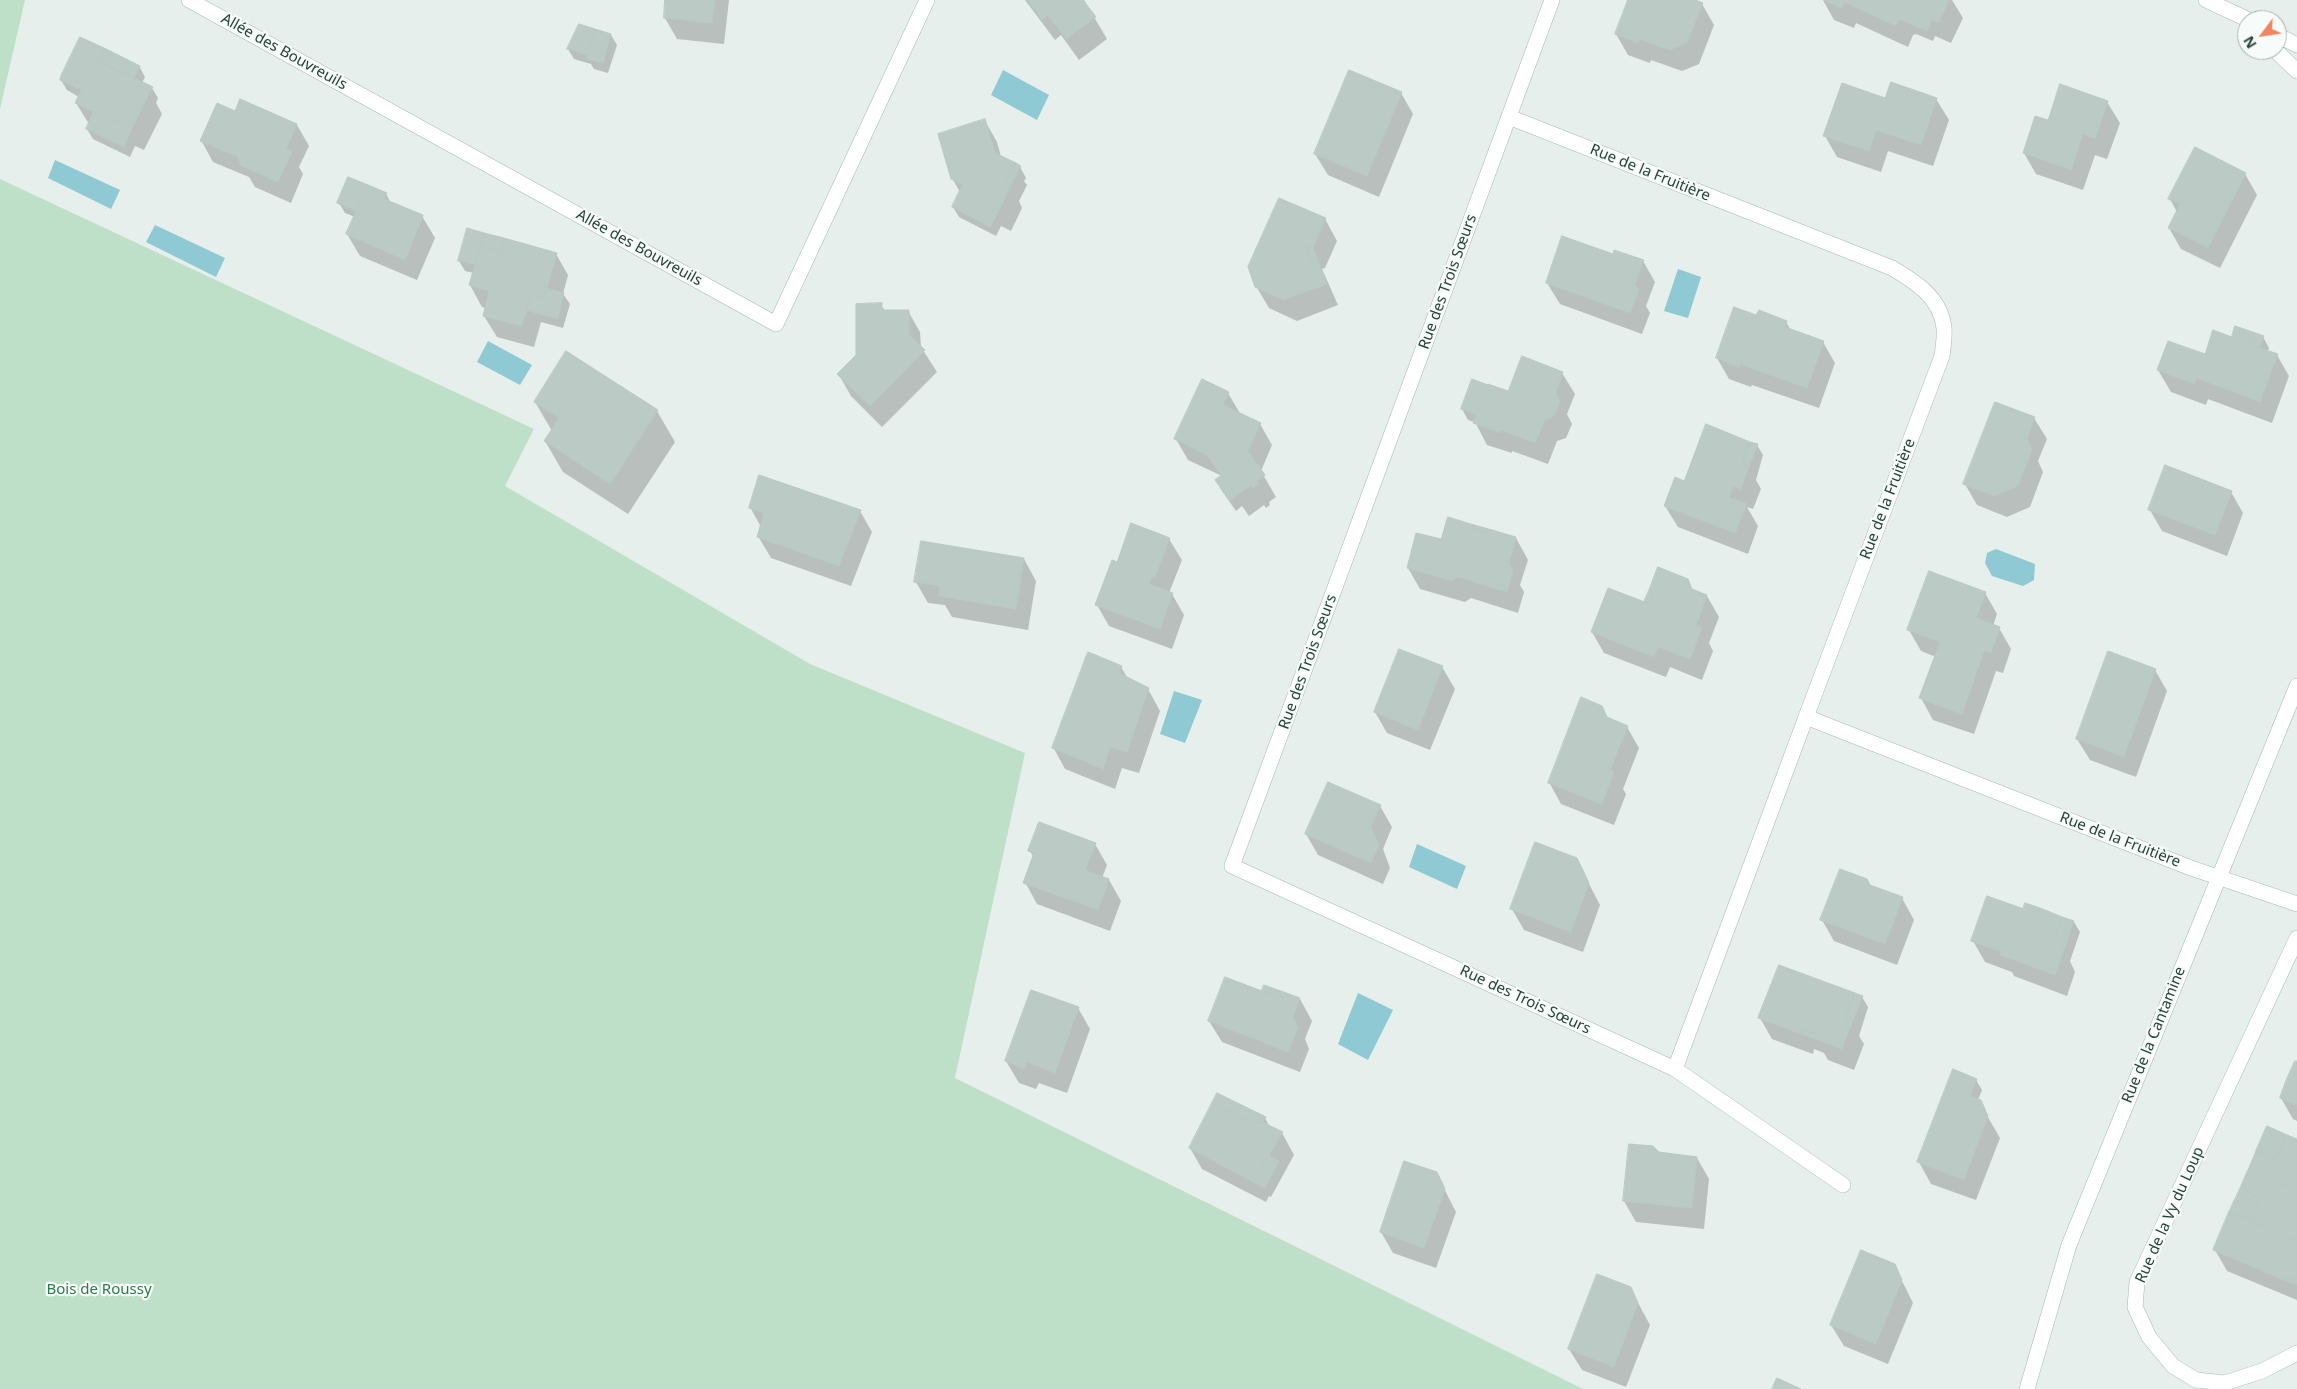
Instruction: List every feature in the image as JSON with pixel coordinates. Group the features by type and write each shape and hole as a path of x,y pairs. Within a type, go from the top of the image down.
{"street":[{"name":"Allée des Bouvreuils","path":"189,0 776,324 927,0"},
{"name":"Rue des Trois Sœurs","path":"1552,0 1232,866 1675,1069 1843,1185"},
{"path":"2206,0 2237,15"},
{"path":"2285,60 2297,71"},
{"name":"Rue de la Fruitière","path":"1509,117 1892,268 1918,283 1934,301 1944,328 1942,356 1806,717 2218,878"},
{"name":"Rue de la Cantamine","path":"2027,1389 2069,1245 2297,686"},
{"path":"1675,1069 1806,717"},
{"path":"2218,878 2297,904"},
{"name":"Rue de la Vy du Loup","path":"2297,938 2137,1282 2135,1307 2149,1338 2173,1366 2196,1380 2226,1383 2262,1371 2297,1353"}],"green space":[{"path":"0,0 25,0 0,109"},
{"name":"Bois de Roussy","path":"0,179 534,429 505,486 810,664 1025,753 955,1078 1583,1389 0,1389"}],"water":[{"path":"1003,70 1049,95 1037,120 991,95"},
{"path":"55,160 120,190 111,209 48,178"},
{"path":"155,225 225,258 216,277 146,242"},
{"path":"1678,269 1701,277 1688,318 1664,311"},
{"path":"488,341 532,365 520,385 477,362"},
{"path":"1996,549 2035,564 2034,580 2023,586 1992,576 1985,563 1987,553"},
{"path":"1174,691 1202,700 1185,743 1160,734"},
{"path":"1417,844 1466,866 1457,889 1409,867"},
{"path":"1358,993 1393,1010 1368,1060 1338,1044"}],"building":[{"path":"665,0 715,0 712,23 664,18"},
{"path":"1028,0 1083,0 1096,17 1066,39 1048,15 1042,20"},
{"path":"1628,0 1696,0 1703,3 1687,42 1670,50 1639,39 1638,43 1615,34"},
{"path":"1824,0 1949,0 1939,23 1911,10 1901,13 1896,26 1844,2 1842,8"},
{"path":"1911,10 1932,20 1927,31 1899,19 1901,13"},
{"path":"579,24 595,29 588,55 567,49"},
{"path":"595,29 611,34 603,63 587,59"},
{"path":"80,37 104,48 97,61 134,78 132,82 150,91 132,129 75,103 84,85 62,74"},
{"path":"104,48 140,66 134,78 97,61"},
{"path":"1349,70 1402,92 1367,176 1314,154"},
{"path":"62,74 84,85 81,90 60,80"},
{"path":"134,78 153,87 150,91 132,82"},
{"path":"1891,82 1937,98 1921,145 1876,130 1869,151 1823,136 1842,83 1885,98"},
{"path":"2060,84 2108,101 2095,139 2083,134 2071,170 2023,153 2035,116 2048,120"},
{"path":"240,99 297,124 286,149 292,152 278,182 241,166 238,157 200,141 217,103 235,111"},
{"path":"94,111 132,129 124,147 86,129"},
{"path":"985,119 995,153 1016,163 1005,183 1011,185 999,210 960,190 963,185 951,179 938,134"},
{"path":"2195,147 2246,173 2208,248 2168,228 2180,204 2168,199"},
{"path":"1016,163 1021,166 1011,185 1005,183"},
{"path":"348,177 368,185 356,211 337,203"},
{"path":"368,185 387,193 384,199 423,215 405,260 346,234"},
{"path":"960,190 999,210 990,227 952,207"},
{"path":"1279,198 1326,218 1313,247 1307,248 1313,263 1318,261 1327,284 1284,300 1255,287 1248,267"},
{"path":"467,228 484,233 475,264 458,261"},
{"path":"484,233 504,238 500,252 480,246"},
{"path":"1562,236 1613,254 1614,250 1644,260 1635,284 1639,290 1630,313 1546,283"},
{"path":"504,238 557,253 544,298 531,295 522,326 483,316 489,291 469,285 480,246 500,252"},
{"path":"1313,247 1318,261 1313,263 1307,248"},
{"path":"547,288 564,293 558,319 526,310 531,295 544,298"},
{"path":"882,303 882,310 909,310 909,334 925,350 870,406 837,374 856,355 856,304"},
{"path":"1734,307 1756,315 1759,310 1787,321 1785,327 1824,341 1807,388 1740,364 1739,367 1716,358"},
{"path":"2235,326 2264,336 2259,348 2254,346 2257,339 2239,333 2237,339 2232,337"},
{"path":"2213,330 2237,339 2239,333 2257,339 2254,346 2278,354 2260,402 2196,378 2194,384 2157,370 2168,341 2205,354"},
{"path":"566,351 658,410 610,484 544,441 559,418 534,402"},
{"path":"1522,356 1563,372 1556,392 1560,402 1554,416 1545,420 1535,443 1501,430 1500,433 1473,423 1488,384 1508,391"},
{"path":"1202,379 1229,392 1223,405 1261,423 1248,451 1265,475 1257,481 1259,483 1253,488 1251,485 1236,496 1207,455 1174,439"},
{"path":"1472,379 1488,385 1477,415 1461,409"},
{"path":"1995,402 2035,417 2027,439 2032,450 2018,486 1994,496 1963,484"},
{"path":"1706,424 1750,442 1742,463 1749,466 1741,489 1733,486 1729,498 1747,504 1735,533 1664,506 1675,477 1684,481"},
{"path":"1750,442 1758,444 1749,466 1742,463"},
{"path":"2165,465 2232,491 2215,535 2148,510"},
{"path":"759,475 861,510 839,566 757,537 764,513 749,508"},
{"path":"1222,475 1236,496 1230,501 1215,480"},
{"path":"1448,517 1474,525 1473,529 1487,533 1492,530 1516,537 1509,563 1513,570 1507,592 1458,577 1452,581 1407,568 1416,533 1441,539"},
{"path":"1131,523 1170,538 1155,577 1152,576 1149,584 1173,593 1160,629 1095,605 1112,560 1117,562"},
{"path":"1474,525 1492,530 1487,533 1473,529"},
{"path":"921,541 1024,558 1016,609 939,596 940,586 914,582"},
{"path":"1658,567 1688,579 1692,589 1707,595 1696,626 1702,628 1690,659 1658,647 1654,657 1591,632 1608,588 1650,604 1654,596 1650,588"},
{"path":"1929,571 1986,592 1976,618 2000,627 1991,653 1984,651 1962,714 1919,698 1940,642 1907,630"},
{"path":"1650,588 1654,596 1650,604 1644,602"},
{"path":"1399,649 1443,666 1418,730 1374,712"},
{"path":"2108,651 2156,669 2124,757 2076,739"},
{"path":"1088,652 1122,666 1119,673 1149,688 1127,752 1110,747 1103,769 1052,748"},
{"path":"1581,697 1602,706 1607,717 1628,726 1610,770 1614,772 1602,804 1548,783"},
{"path":"1328,782 1381,805 1371,827 1379,845 1371,863 1305,834"},
{"path":"1039,822 1096,843 1085,870 1109,879 1098,910 1023,883 1034,853 1028,851"},
{"path":"1535,842 1577,858 1589,883 1571,932 1510,909"},
{"path":"1840,869 1867,879 1870,885 1903,897 1885,944 1820,920"},
{"path":"1987,896 2038,914 2040,908 2062,917 2056,934 2064,950 2055,975 2000,955 2001,952 1971,941"},
{"path":"2025,903 2040,908 2038,914 2023,910"},
{"path":"2062,917 2074,921 2064,950 2056,934"},
{"path":"1779,965 1855,993 1845,1020 1852,1022 1842,1049 1815,1039 1816,1034 1802,1029 1801,1034 1758,1018"},
{"path":"1225,977 1275,996 1278,990 1300,998 1293,1017 1298,1027 1288,1052 1208,1021"},
{"path":"1264,985 1278,990 1275,996 1262,990"},
{"path":"1031,990 1079,1007 1055,1073 1027,1062 1024,1069 1005,1061"},
{"path":"1855,993 1863,996 1852,1022 1845,1020"},
{"path":"1802,1029 1816,1034 1815,1039 1801,1034"},
{"path":"2295,1061 2297,1062 2297,1083 2287,1079"},
{"path":"1953,1069 1977,1079 1970,1096 1946,1087"},
{"path":"2287,1079 2297,1083 2297,1106 2280,1098"},
{"path":"1946,1087 1981,1100 1988,1116 1964,1180 1917,1162"},
{"path":"1217,1093 1266,1117 1263,1122 1253,1124 1212,1103"},
{"path":"1212,1103 1253,1124 1262,1122 1283,1132 1253,1182 1189,1148"},
{"path":"2267,1126 2287,1135 2276,1160 2256,1151"},
{"path":"2287,1135 2297,1139 2297,1191 2248,1170 2256,1151 2276,1160"},
{"path":"1629,1144 1653,1146 1659,1152 1697,1157 1692,1208 1623,1201"},
{"path":"1270,1156 1279,1161 1265,1188 1253,1182 1267,1157"},
{"path":"1404,1161 1437,1172 1445,1189 1424,1248 1380,1232"},
{"path":"2248,1170 2297,1191 2297,1241 2249,1220 2260,1198 2240,1189"},
{"path":"2240,1189 2260,1198 2249,1220 2229,1212"},
{"path":"2229,1212 2297,1241 2297,1276 2286,1281 2213,1250"},
{"path":"1861,1250 1895,1264 1902,1280 1876,1344 1830,1325"},
{"path":"1597,1274 1631,1287 1638,1303 1614,1367 1568,1349"},
{"path":"2297,1276 2297,1285 2286,1281"},
{"path":"1777,1378 1801,1389 1772,1389"}]}
